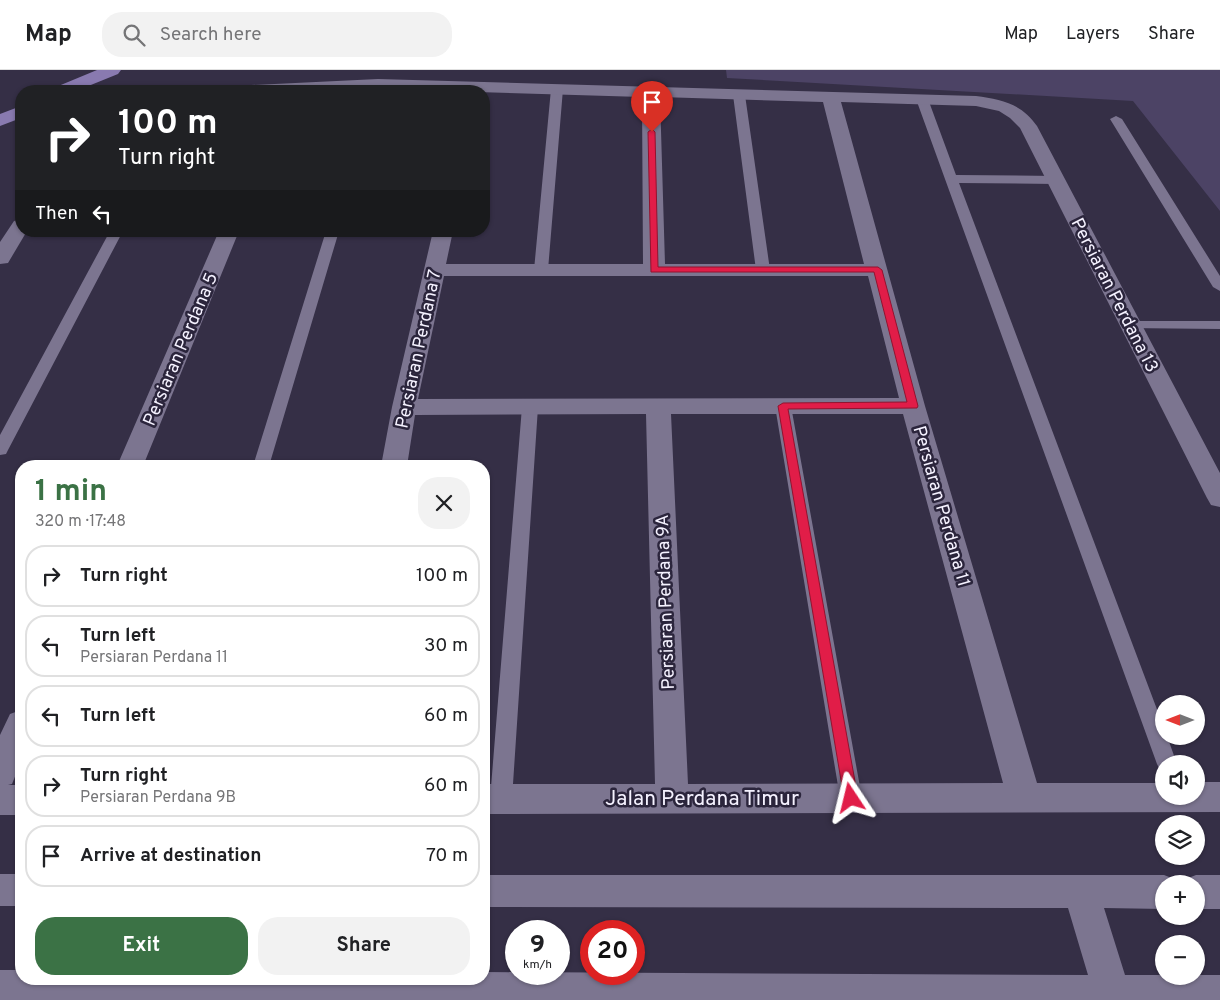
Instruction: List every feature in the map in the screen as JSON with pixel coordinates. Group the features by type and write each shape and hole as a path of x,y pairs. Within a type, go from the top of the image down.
{"main road":[{"path":"76,85 112,70"},
{"path":"0,121 15,114"}],"street":[{"path":"490,89 557,89 922,100"},
{"path":"651,92 654,270"},
{"name":"Persiaran Perdana 11","path":"831,98 913,406 1024,798"},
{"name":"Persiaran Perdana 13","path":"922,100 976,101 998,104 1016,112 1028,126 1220,498"},
{"path":"0,258 15,234"},
{"name":"Persiaran Perdana 5","path":"133,460 226,237"},
{"name":"Persiaran Perdana 7","path":"395,460 404,407 442,237"},
{"path":"435,270 878,270"},
{"path":"404,407 913,406"},
{"name":"Persiaran Perdana 9A","path":"658,407 672,798"},
{"path":"0,774 15,738"},
{"name":"Jalan Perdana Timur","path":"492,799 1155,797"},
{"name":"Jalan Perdana Timur","path":"1205,797 1220,797"},
{"path":"0,800 15,800"},
{"path":"0,890 15,890"},
{"path":"490,891 1155,892"},
{"path":"1081,892 1113,997"},
{"path":"1205,892 1220,892"},
{"path":"0,989 146,995 1113,997 1220,994"}],"lane":[{"path":"541,270 557,89"},
{"path":"739,95 763,270"},
{"path":"922,100 1164,755"},
{"path":"1116,119 1220,287"},
{"path":"953,180 1056,180"},
{"path":"0,450 114,237"},
{"path":"263,460 331,237"},
{"path":"1131,324 1220,325"},
{"path":"783,406 851,798"},
{"path":"492,799 530,407"}],"shaded area":[{"path":"726,70 1220,70 1220,211 1133,101 727,78"}],"route":[{"path":"652,132 654,270 878,270 913,406 783,406 851,798"}]}
